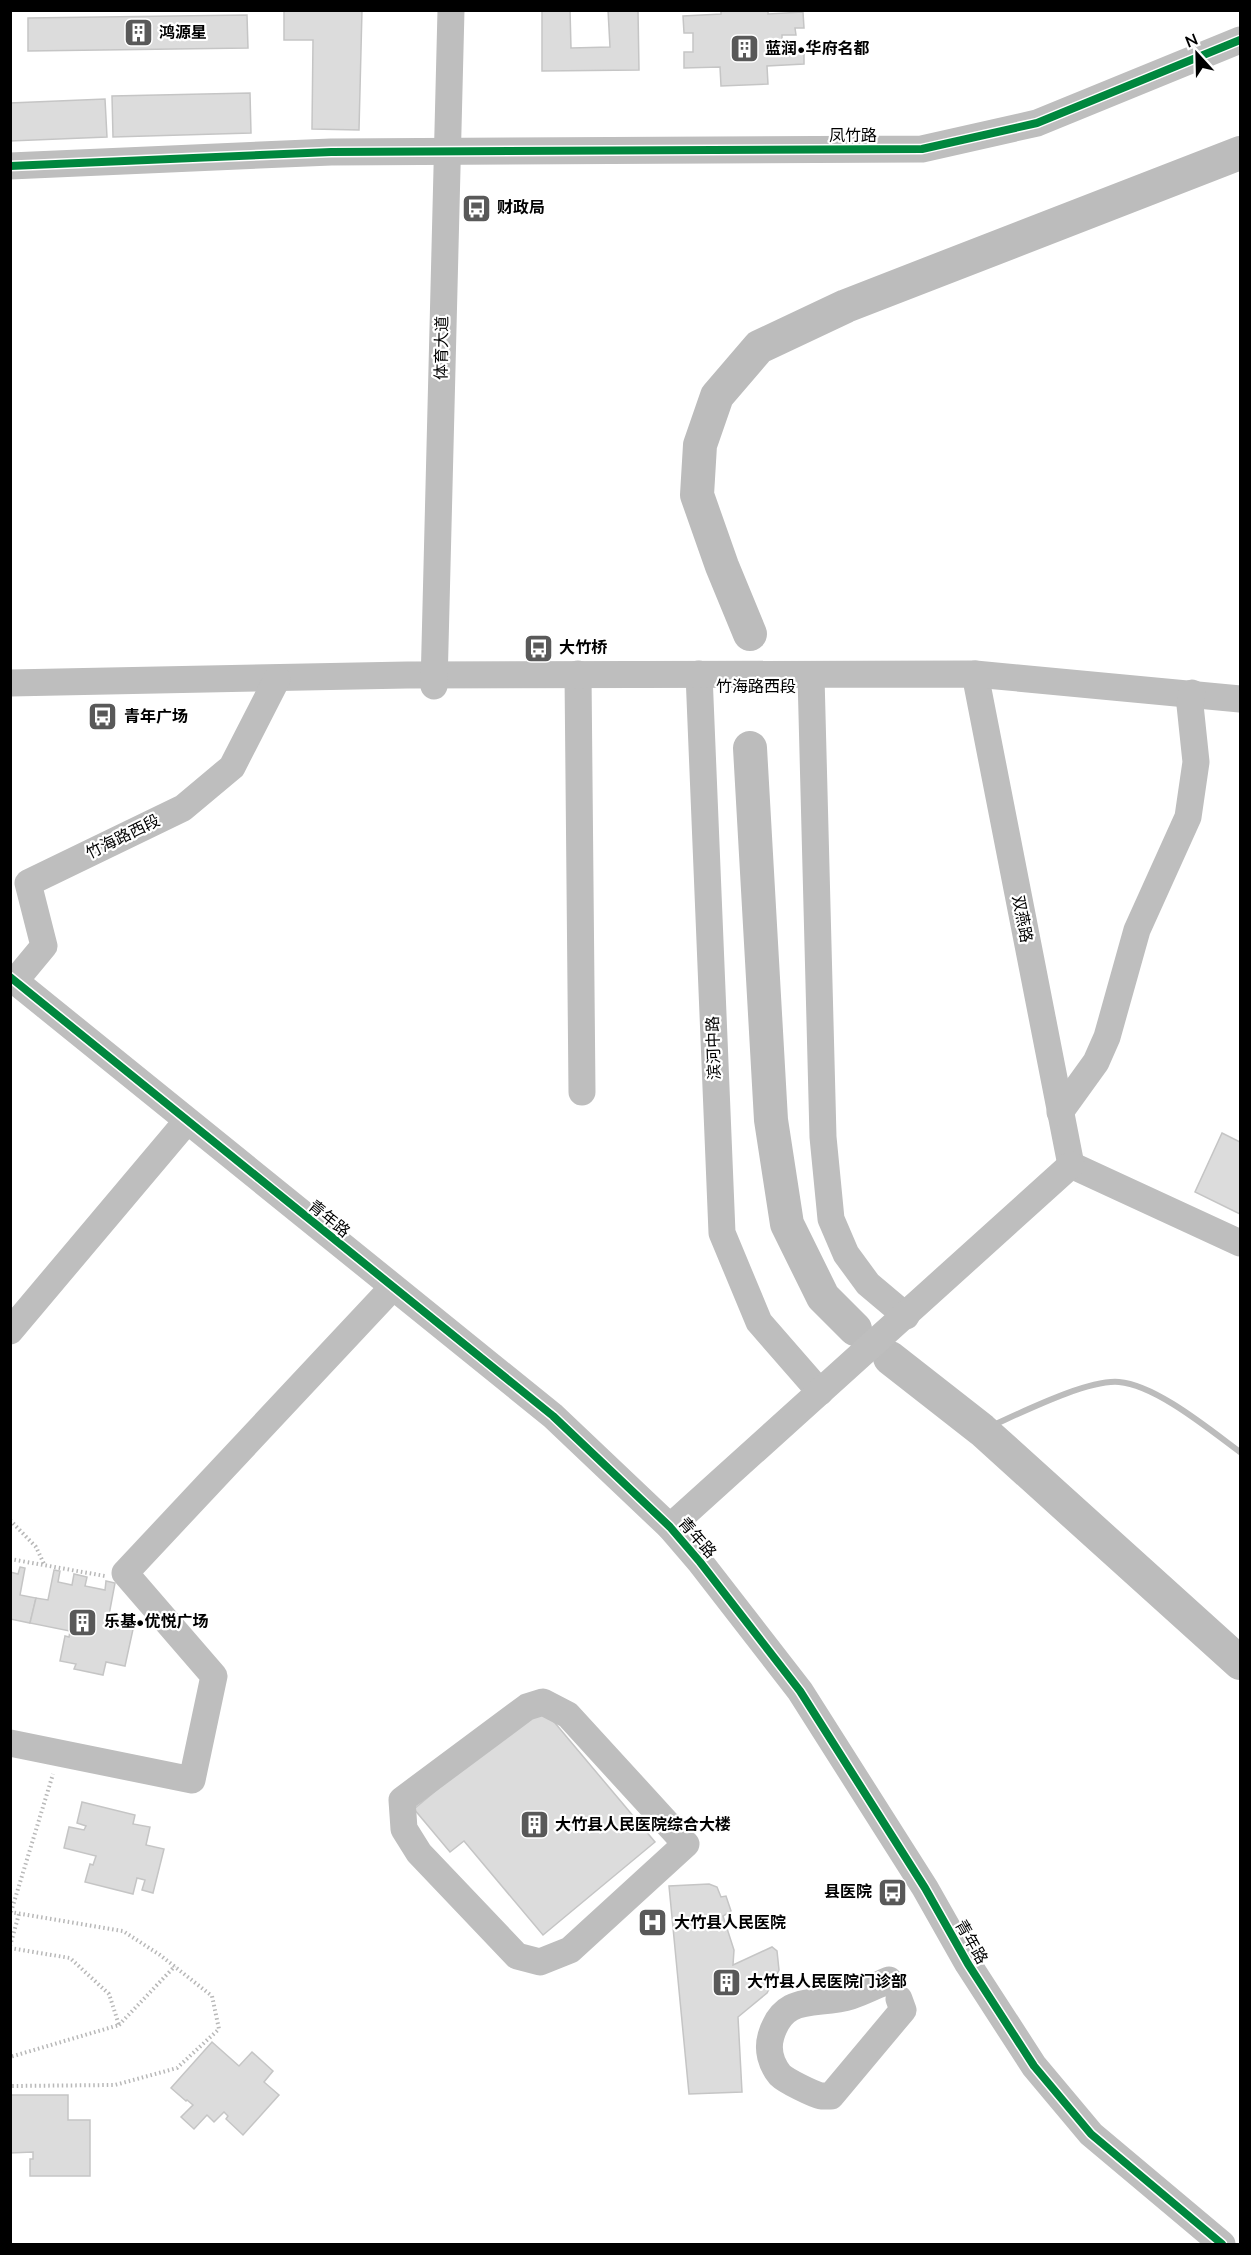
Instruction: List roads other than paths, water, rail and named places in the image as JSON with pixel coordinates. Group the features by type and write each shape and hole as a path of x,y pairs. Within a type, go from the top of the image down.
{"street":[{"name":"体育大道","path":"434,681 451,10"},
{"name":"凤竹路","path":"10,165 331,152 922,149 1037,123 1240,40"},
{"path":"578,680 582,1092"},
{"name":"竹海路西段","path":"10,694 434,681 976,680 1191,699 1240,699"},
{"name":"双燕路","path":"976,680 1071,1165"},
{"name":"滨河中路","path":"699,681 722,1233 759,1322 820,1392"},
{"path":"811,681 823,1137 831,1219 846,1254 868,1284 906,1316 1071,1165 1240,1243"},
{"name":"竹海路西段","path":"10,683 274,685"},
{"name":"竹海路西段","path":"13,979 44,946 28,883 183,808 232,767 274,685"},
{"name":"竹海路西段","path":"1191,699 1240,711"},
{"path":"1060,1112 1096,1062 1107,1037 1137,930 1188,817 1196,762 1191,699"},
{"name":"青年路","path":"13,979 553,1416 670,1527 700,1562 800,1692 925,1888 968,1964 1034,2066 1091,2134 1222,2244"},
{"path":"10,1331 187,1121"},
{"path":"10,1743 192,1780 214,1676 125,1573 392,1288"},
{"name":"青年路","path":"670,1527 906,1316"},
{"path":"543,1702 568,1715 686,1844 570,1950 540,1962 516,1956 419,1853 404,1829 402,1800 527,1707 543,1702"},
{"path":"894,1990 903,2010 831,2096 822,2096 783,2078 777,2070 770,2057 770,2042 775,2023 789,2008 807,2002 894,1990"}],"waterway":[{"path":"750,634 722,566 697,495 700,445 717,396 759,347 846,306 1240,153"},
{"path":"750,748 771,1120 787,1224 823,1297 855,1329"},
{"path":"890,1358 982,1430 1240,1663"},
{"path":"982,1430 1070,1392 1088,1386 1119,1382 1134,1385 1166,1400 1240,1452"}],"place":[{"name":"鸿源星","path":"138,33"},
{"name":"蓝润•华府名都","path":"744,49"},
{"name":"财政局","path":"476,208"},
{"name":"大竹桥","path":"538,648"},
{"name":"青年广场","path":"103,717"},
{"name":"乐基•优悦广场","path":"83,1622"},
{"name":"大竹县人民医院综合大楼","path":"534,1825"},
{"name":"县医院","path":"893,1892"},
{"name":"大竹县人民医院","path":"653,1923"},
{"name":"大竹县人民医院门诊部","path":"726,1982"}]}
